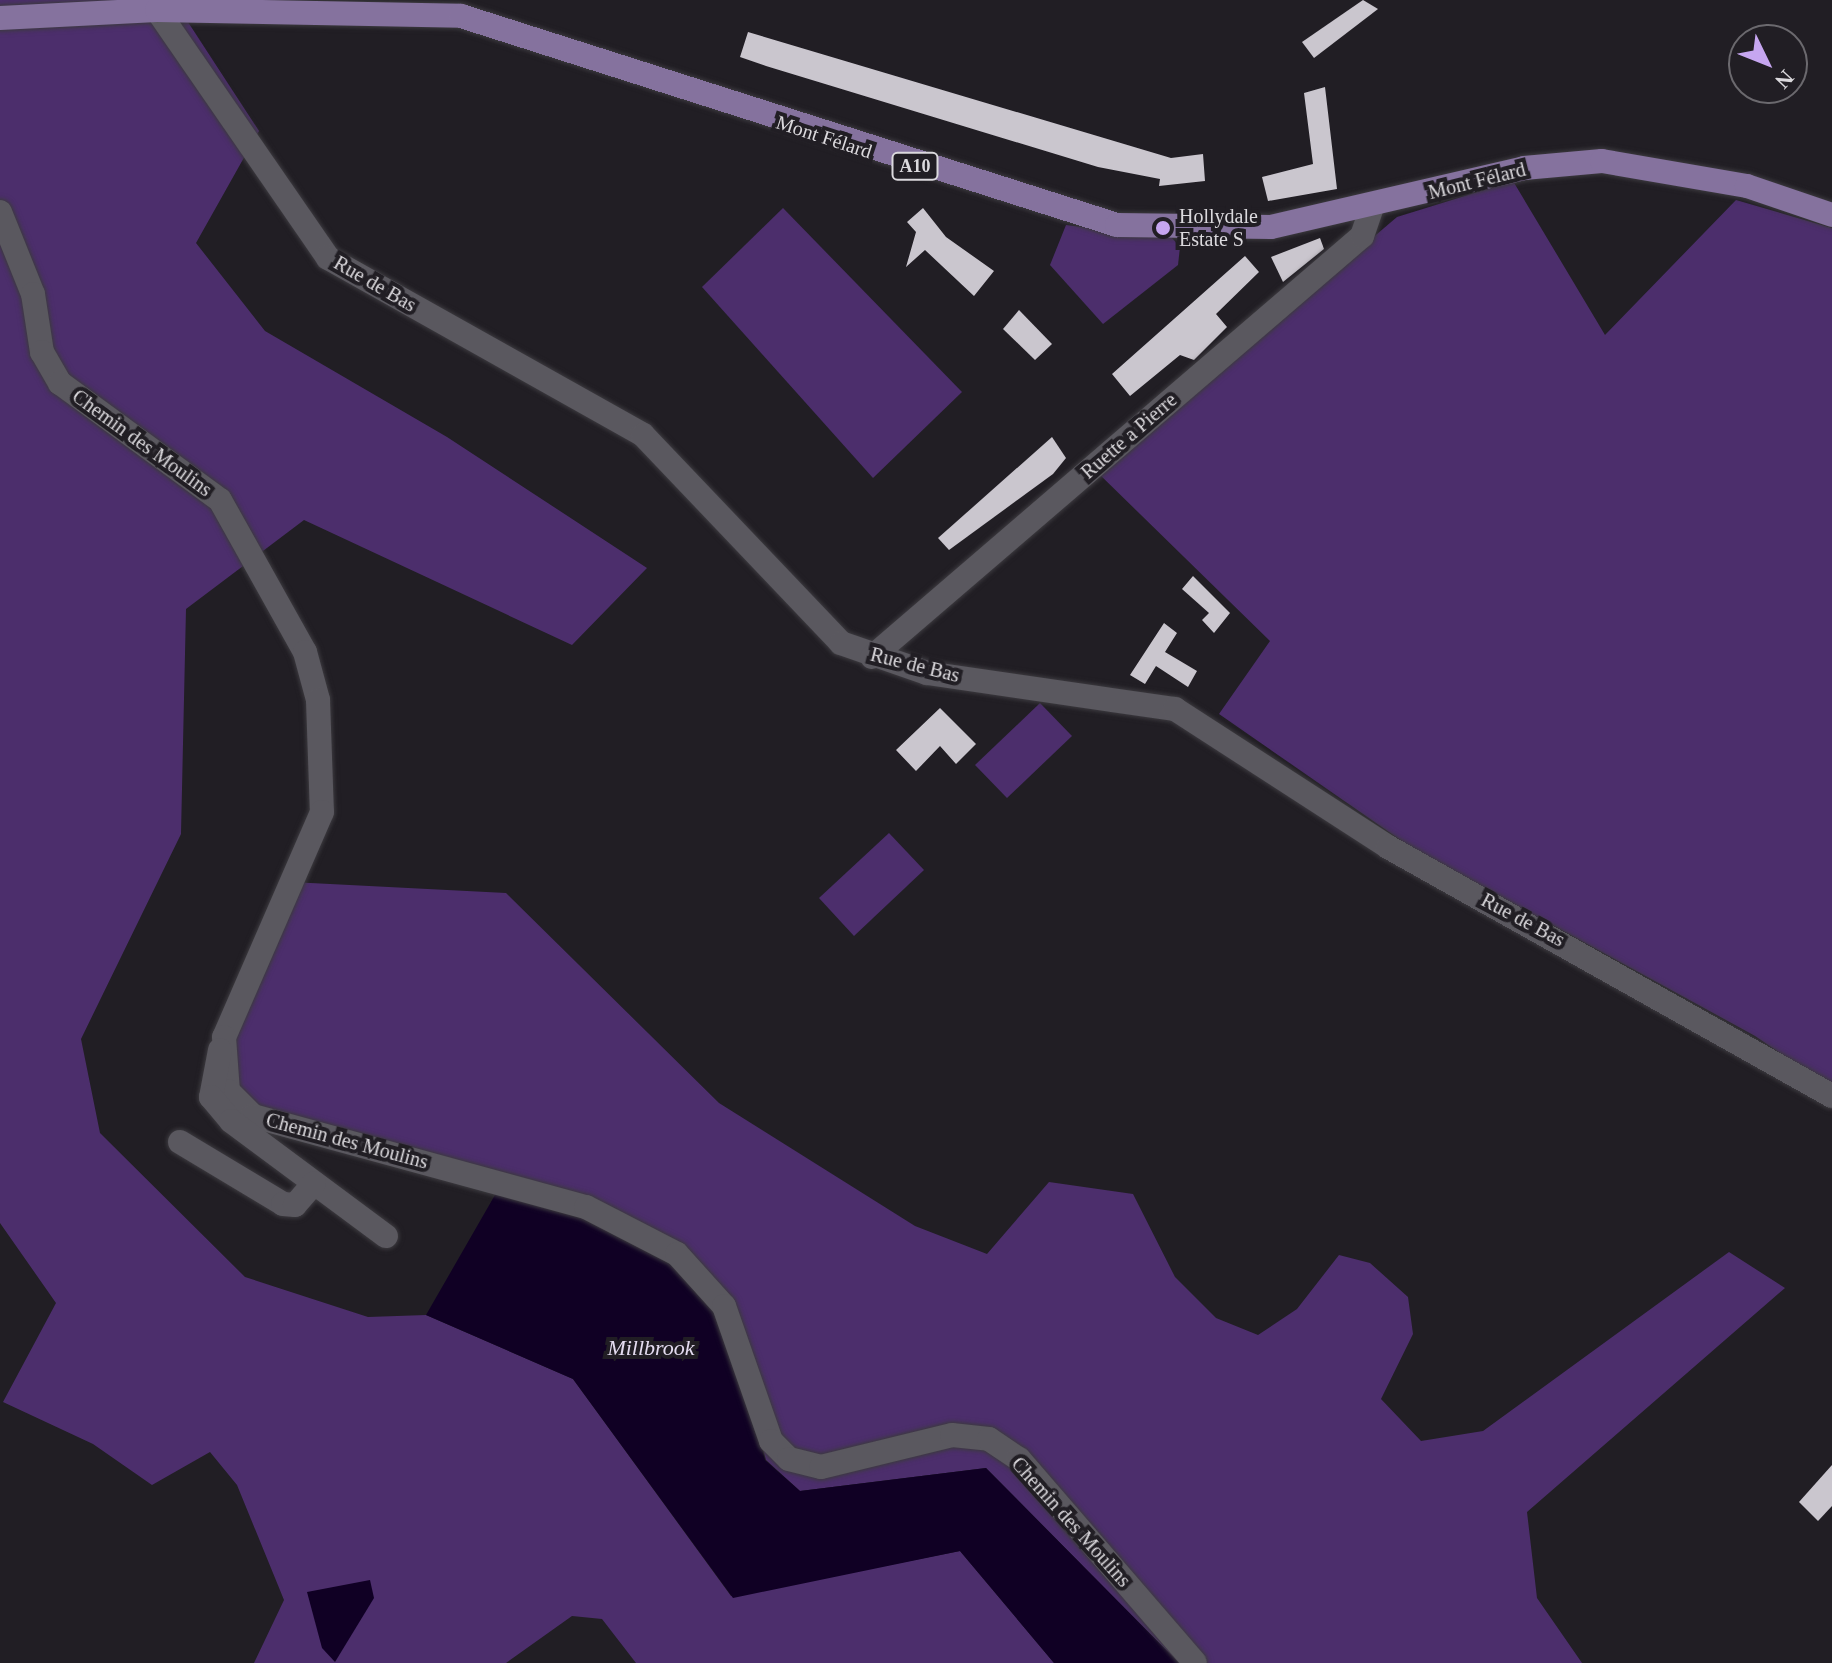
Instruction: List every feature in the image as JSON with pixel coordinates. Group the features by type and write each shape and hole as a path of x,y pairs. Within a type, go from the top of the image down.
{"main road":[{"name":"Mont Félard","path":"0,18 157,10 461,16 1117,225 1271,227 1372,207 1524,168 1602,161 1747,186 1832,215"}],"street":[{"name":"Rue de Bas","path":"157,10 328,258 643,435 841,643 872,657 927,673 1175,709 1388,847 1832,1096"},
{"name":"Ruette a Pierre","path":"872,657 1362,236 1372,207"},
{"name":"Chemin des Moulins","path":"0,212 33,294 42,352 60,383 220,500 305,652 318,700 322,812 224,1037 228,1091 253,1116 586,1207 677,1254 724,1306 771,1441 789,1459 821,1467 952,1435 989,1439 1019,1459 1195,1663"},
{"path":"224,1037 211,1097 314,1183 386,1236"},
{"path":"180,1142 283,1204 295,1205 314,1183"}],"shaded area":[{"path":"0,0 208,0 186,19 259,131 196,243 265,331 447,437 647,568 572,645 304,520 186,609 181,834 81,1039 100,1133 245,1277 368,1317 426,1315 573,1379 731,1596 960,1551 1054,1663 636,1663 602,1619 572,1616 506,1663 254,1663 284,1600 237,1485 210,1452 152,1485 93,1444 3,1402 56,1303 0,1223"},
{"path":"1513,181 1605,335 1736,200 1832,228 1832,1088 1755,1036 1412,848 1219,714 1270,641 1097,472 1397,217"},
{"path":"783,208 962,392 873,478 702,287"},
{"path":"1066,225 1172,238 1180,247 1178,265 1103,324 1050,265"},
{"path":"1040,703 1072,736 1007,798 975,765"},
{"path":"889,833 924,870 854,936 819,898"},
{"path":"291,882 506,893 719,1103 915,1226 987,1254 1049,1182 1133,1194 1175,1277 1216,1318 1258,1335 1297,1309 1339,1255 1370,1263 1408,1297 1413,1334 1381,1399 1421,1441 1483,1431 1729,1252 1785,1288 1527,1512 1537,1598 1582,1663 1179,1663 986,1468 800,1491 766,1460 724,1306 586,1207 253,1116 228,1091 224,1037"}],"water":[{"name":"Millbrook","path":"499,1188 596,1212 677,1254 724,1306 765,1460 800,1491 986,1468 1179,1663 1054,1663 960,1551 733,1598 573,1379 426,1315"},
{"path":"370,1580 374,1598 335,1662 322,1648 307,1592"}],"building":[{"path":"1363,0 1378,9 1314,58 1302,42"},
{"path":"748,32 1171,158 1203,154 1205,181 1159,186 1160,179 1098,167 766,66 740,57"},
{"path":"1325,87 1337,189 1268,201 1262,177 1313,164 1304,93"},
{"path":"923,208 946,237 994,271 974,296 925,250 906,267 916,232 907,222"},
{"path":"1320,238 1324,249 1283,282 1271,257"},
{"path":"1245,256 1259,272 1216,314 1227,327 1194,360 1180,355 1130,396 1112,374"},
{"path":"1019,310 1052,344 1035,360 1003,329"},
{"path":"1052,437 1066,458 1053,474 949,550 938,538"},
{"path":"1193,576 1230,613 1214,633 1202,620 1209,613 1182,589"},
{"path":"1164,623 1177,633 1165,652 1197,671 1188,687 1156,666 1145,684 1130,675"},
{"path":"940,708 976,744 956,764 940,746 916,771 896,750"},
{"path":"1832,1465 1832,1506 1818,1521 1799,1502"}],"place":[{"name":"Hollydale Estate S","path":"1163,228"}]}
